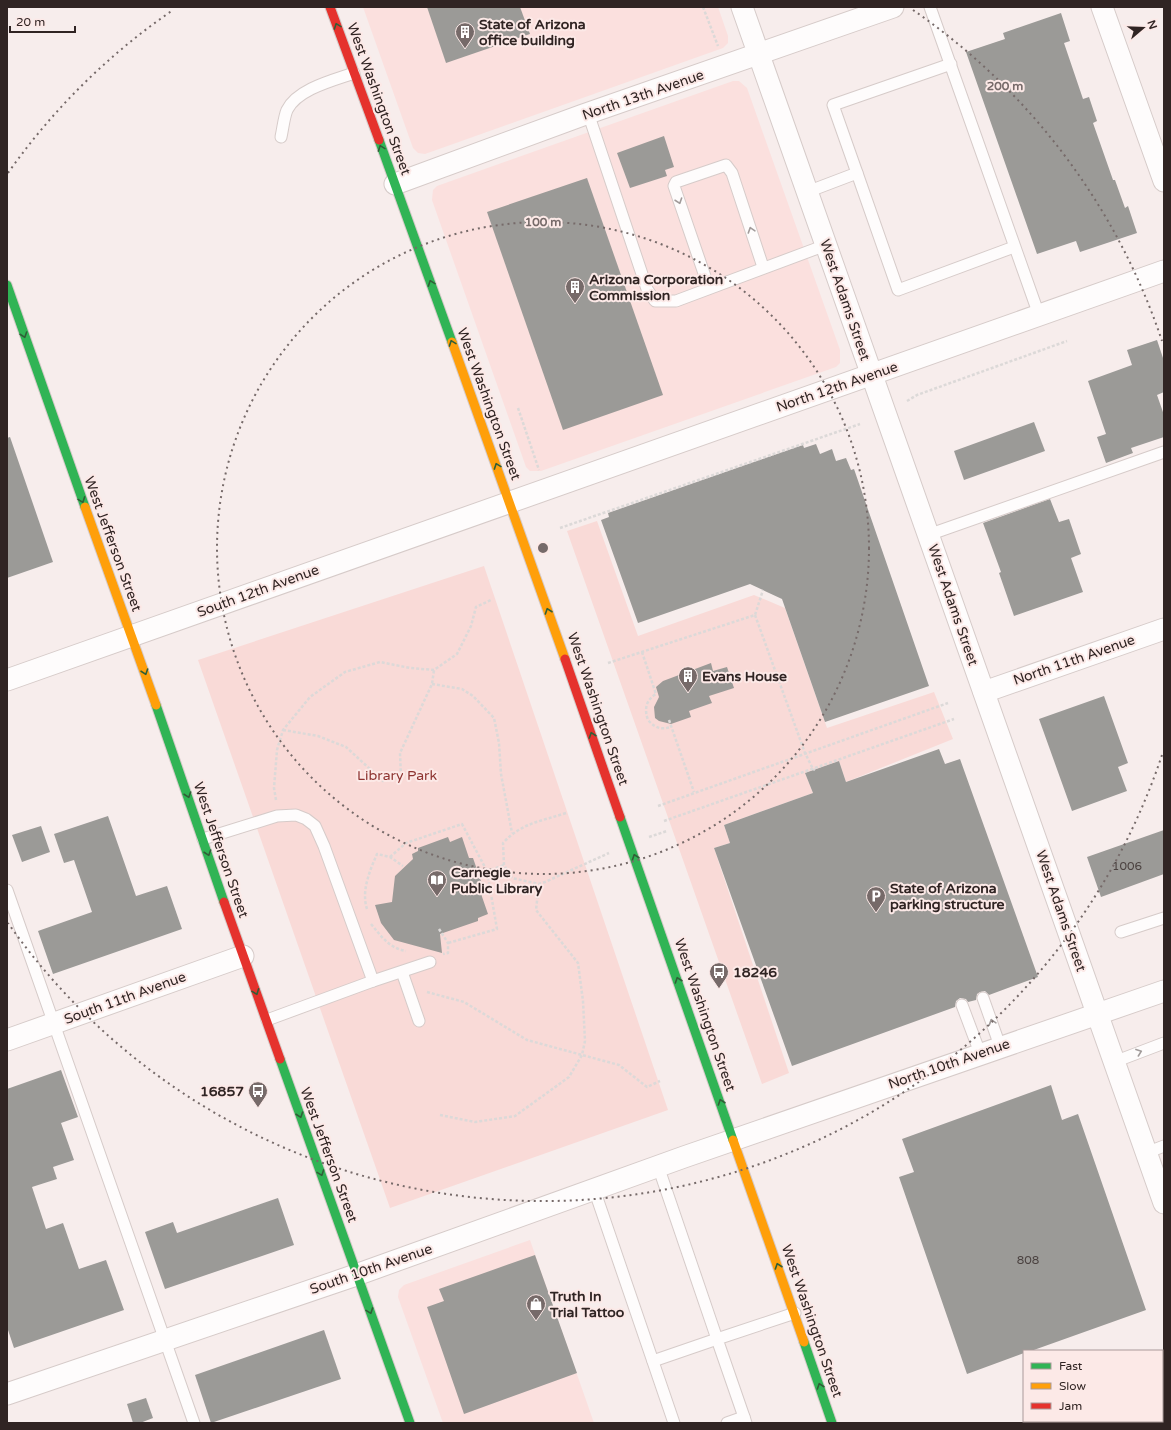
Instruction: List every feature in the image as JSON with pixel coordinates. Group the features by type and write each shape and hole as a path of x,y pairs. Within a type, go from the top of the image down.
{"main road":[{"name":"West Washington Street","path":"330,7 510,502 795,1312 832,1423"},
{"name":"West Jefferson Street","path":"7,285 13,320 132,635 243,956 410,1423"}],"street":[{"name":"West Adams Street","path":"742,7 1114,1062 1155,1150 1164,1203"},
{"name":"North 13th Avenue","path":"395,184 588,113 893,7"},
{"path":"1102,7 1164,182"},
{"name":"North 12th Avenue","path":"510,502 1164,271"},
{"name":"South 12th Avenue","path":"7,680 510,502"},
{"name":"North 11th Avenue","path":"984,692 1164,629"},
{"name":"South 11th Avenue","path":"7,1040 243,956"},
{"name":"North 10th Avenue","path":"734,1139 1000,1046 1164,991"},
{"name":"South 10th Avenue","path":"7,1394 356,1275 734,1139"}],"lane":[{"path":"930,7 1039,315"},
{"path":"950,64 833,105 898,290 1014,247"},
{"path":"281,137 287,109 299,96 317,86 354,73"},
{"path":"588,113 647,289 655,301 676,301 763,267 826,245"},
{"path":"708,288 674,186 676,182 726,165 732,173 763,267"},
{"path":"807,192 857,173"},
{"path":"928,535 1164,452"},
{"path":"203,839 277,816 296,815 315,826 324,846 373,981"},
{"path":"7,890 151,1296 194,1423"},
{"path":"1121,932 1164,918"},
{"path":"267,1020 373,981 430,962"},
{"path":"402,972 418,1021"},
{"path":"982,998 1000,1046"},
{"path":"962,1005 980,1053"},
{"path":"1114,1062 1164,1043"},
{"path":"658,1166 745,1420 727,1423"},
{"path":"594,1189 674,1423"},
{"path":"653,1361 795,1312"}],"path":[{"path":"703,7 718,47"},
{"path":"907,401 917,395 1067,341"},
{"path":"518,408 540,472"},
{"path":"560,528 860,424"},
{"path":"764,590 755,614 805,753 814,769"},
{"path":"277,816 274,788 277,750 283,730 310,697 344,672 380,662 410,668 434,670 457,654 471,626 476,607 491,600"},
{"path":"608,663 755,614"},
{"path":"642,652 656,694 648,700 646,706 648,720 658,728 671,727"},
{"path":"283,730 318,736 346,748 383,781 401,777 400,753 432,684 434,670"},
{"path":"432,684 462,689 473,696 494,718 499,743 501,774 512,832"},
{"path":"658,806 948,703"},
{"path":"664,820 954,719"},
{"path":"669,720 694,792"},
{"path":"566,813 531,823 512,832 503,843 504,865 512,878 538,884 591,860 667,831"},
{"path":"390,858 406,843 462,824 487,871 497,928 448,943"},
{"path":"367,910 365,899 369,872 377,854 390,858 403,866"},
{"path":"478,875 504,865"},
{"path":"440,1115 475,1122 515,1116 569,1077 582,1055 585,1041 583,1001 578,963 536,910 538,884"},
{"path":"369,917 370,923 386,943 396,949 412,952"},
{"path":"439,929 448,943 448,953 440,954"},
{"path":"425,991 464,1002 527,1040 619,1065 647,1087 660,1081"}],"shaded area":[{"path":"363,7 718,7 728,36 728,43 723,48 425,154 418,153 413,148"},
{"path":"733,81 739,81 747,88 840,350 840,363 836,367 541,471 530,471 526,467 432,200 433,190 437,186"},
{"path":"530,1240 594,1423 443,1423 398,1297 399,1290 404,1285"}],"green space":[{"path":"597,521 638,636 754,595 785,608 827,728 934,692 953,739 846,782 839,761 805,773 813,793 724,825 730,843 714,848 789,1073 762,1084 567,531"},
{"name":"Library Park","path":"484,566 668,1110 390,1208 198,660"}],"building":[{"name":"State of Arizona office building","path":"427,7 520,7 530,34 446,63"},
{"path":"1061,13 1070,41 1064,43 1083,99 1089,97 1097,121 1093,123 1113,180 1115,180 1125,208 1128,206 1137,233 1080,252 1076,241 1037,254 966,52 1005,39 1003,33"},
{"path":"664,136 674,167 665,170 667,176 630,188 617,153"},
{"name":"Arizona Corporation Commission","path":"587,178 663,395 563,430 487,212"},
{"path":"1157,340 1164,361 1164,392 1157,395 1164,415 1164,437 1131,448 1133,453 1106,463 1097,437 1106,434 1088,381 1132,365 1127,350"},
{"path":"1034,422 1045,451 964,480 954,451"},
{"path":"10,437 53,562 7,578 7,438"},
{"path":"816,444 820,454 832,449 836,461 846,458 851,470 854,469 929,686 825,722 782,599 750,584 638,623 601,520 609,517 608,513 803,445 804,448"},
{"path":"1050,499 1059,522 1069,519 1081,554 1071,558 1083,592 1014,616 999,573 1001,572 983,523"},
{"name":"Evans House","path":"711,663 713,671 727,667 734,688 709,696 712,703 689,711 691,717 671,724 659,721 655,718 654,707 659,697 656,687 663,681"},
{"path":"1104,696 1128,763 1118,767 1127,791 1072,811 1039,719"},
{"name":"State of Arizona parking structure","path":"939,749 945,764 960,759 1038,977 989,995 985,991 980,992 977,994 976,1000 968,1002 966,999 960,998 956,1001 955,1007 792,1066 714,848 730,843 724,825 813,793 805,773 839,761 846,782"},
{"path":"108,816 136,896 167,886 182,929 53,974 38,931 92,912 74,860 64,863 54,834"},
{"path":"41,826 50,852 22,862 12,835"},
{"path":"1164,830 1164,874 1101,897 1087,857"},
{"name":"Carnegie Public Library","path":"448,837 450,842 462,837 469,858 473,858 484,890 480,891 488,914 478,918 478,921 440,934 442,953 394,940 381,923 375,905 392,902 395,876 413,859 412,854 418,851 418,848"},
{"path":"61,1070 78,1117 61,1123 74,1160 53,1167 57,1179 32,1187 46,1229 63,1223 79,1269 106,1260 124,1310 14,1348 7,1327 7,1089"},
{"path":"1051,1085 1062,1120 1078,1114 1146,1310 1034,1350 1023,1350 1023,1353 967,1374 899,1177 914,1172 902,1139"},
{"path":"278,1198 294,1245 165,1289 145,1232 173,1222 177,1233"},
{"path":"535,1255 577,1373 464,1414 427,1307 444,1301 439,1289"},
{"path":"324,1330 341,1379 211,1423 195,1375"},
{"path":"146,1398 153,1418 140,1423 133,1423 127,1404"}],"traffic: fast":[{"path":"379,140 452,342"},
{"path":"7,285 85,507"},
{"path":"156,705 224,902"},
{"path":"620,817 733,1140"},
{"path":"280,1059 410,1423"},
{"path":"804,1342 832,1423"}],"traffic: slow":[{"path":"452,342 565,659"},
{"path":"85,507 156,705"},
{"path":"733,1140 804,1342"}],"traffic: jam":[{"path":"330,7 379,140"},
{"path":"565,659 620,817"},
{"path":"224,902 280,1059"}],"place":[{"name":"State of Arizona office building","path":"465,49"},
{"name":"Arizona Corporation Commission","path":"575,304"},
{"name":"Evans House","path":"688,693"},
{"name":"Carnegie Public Library","path":"437,897"},
{"name":"State of Arizona parking structure","path":"876,913"},
{"name":"18246","path":"719,989"},
{"name":"16857","path":"258,1108"},
{"name":"Truth In Trial Tattoo","path":"536,1321"}]}
